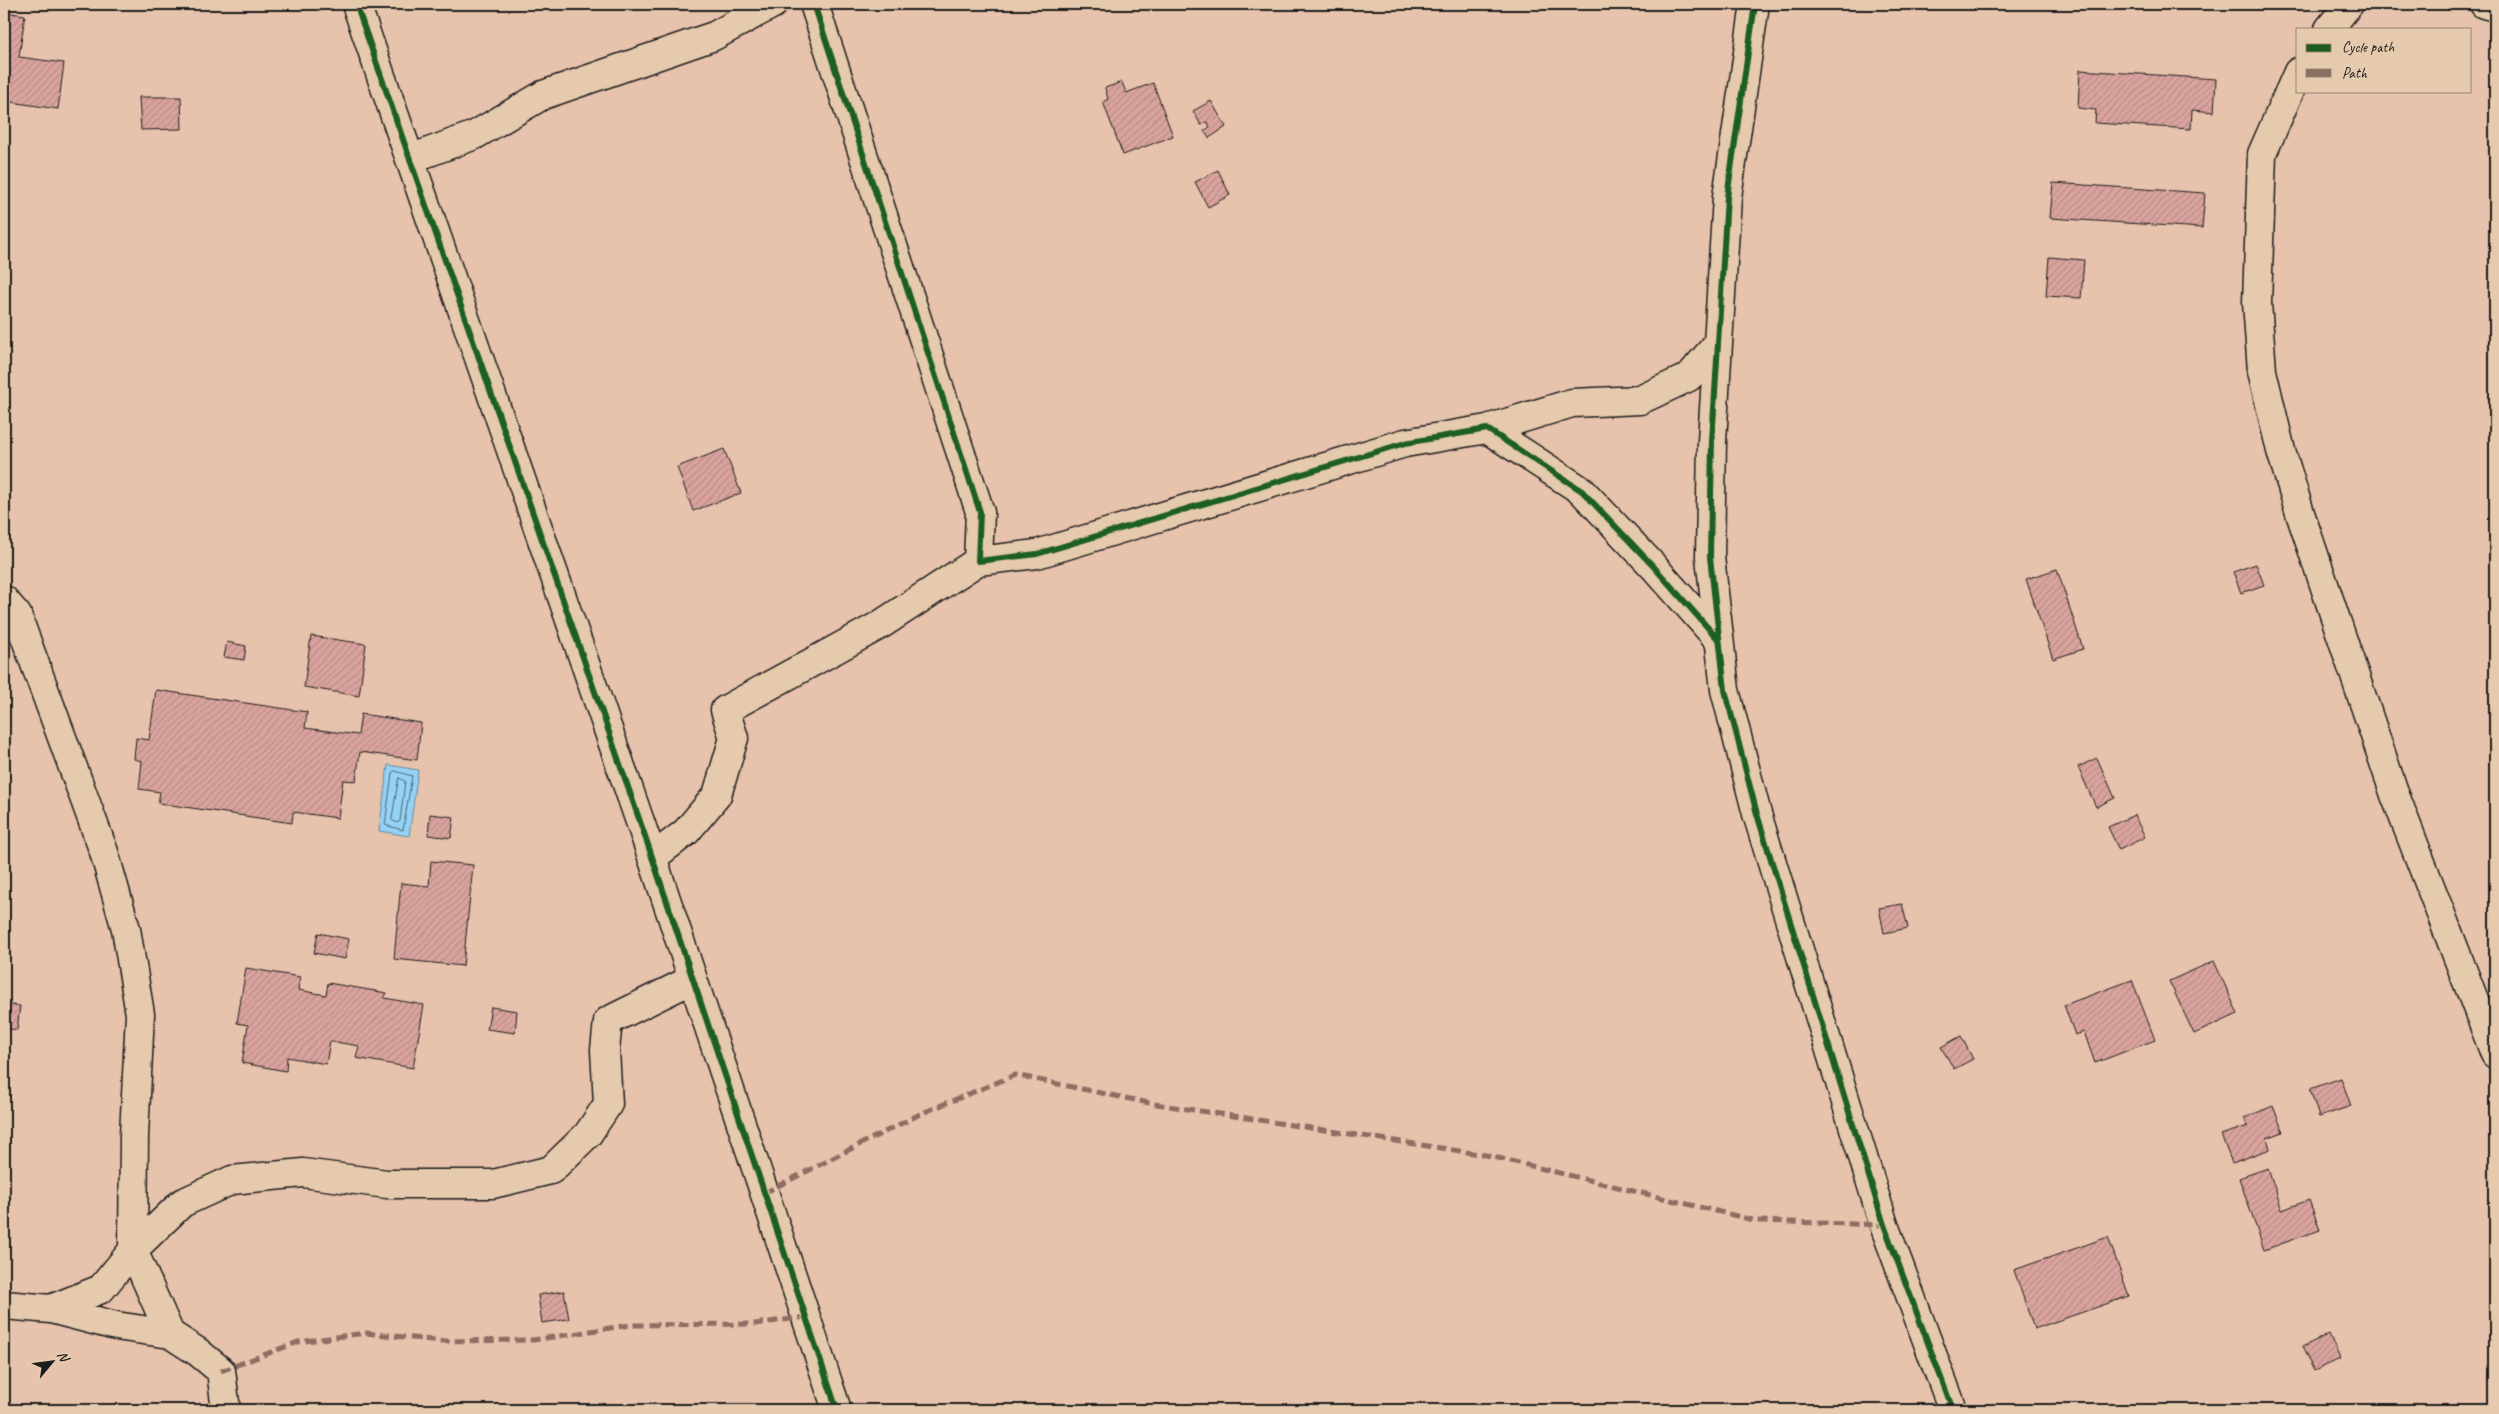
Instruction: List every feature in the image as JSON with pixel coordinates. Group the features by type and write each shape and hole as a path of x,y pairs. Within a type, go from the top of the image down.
{"street":[{"path":"356,4 652,858 837,1410"},
{"path":"410,159 476,135 543,95 714,36 772,4"},
{"path":"814,4 980,512 978,561"},
{"path":"1755,4 1728,197 1712,441 1710,557 1717,638 1724,690 1757,814 1884,1225 1953,1410"},
{"path":"2330,28 2349,4"},
{"path":"2484,4 2495,7"},
{"path":"2296,77 2262,154 2258,303 2262,371 2281,451 2295,498 2395,795 2495,1054"},
{"path":"652,858 686,832 717,795 734,738 725,710 880,624 978,561 1037,554 1405,442 1487,429 1572,403 1640,400 1688,377 1718,343"},
{"path":"1487,429 1582,491 1654,567 1717,638"},
{"path":"4,600 17,615 26,639 104,852 126,929 140,1014 134,1136 133,1250 170,1334"},
{"path":"51,1309 101,1289 133,1250 182,1203 232,1180 303,1174 387,1184 492,1184 551,1170 588,1134 608,1104 605,1050 608,1021 693,979"},
{"path":"4,1305 51,1309 116,1326 170,1334 198,1352 221,1371 226,1410"}],"water":[{"path":"388,765 418,770 409,836 379,831"}],"building":[{"path":"4,12 25,15 19,57 64,63 58,109 4,101"},
{"path":"2080,70 2216,79 2214,112 2192,110 2191,129 2095,123 2096,110 2078,108"},
{"path":"1122,82 1126,93 1153,83 1173,136 1123,155 1103,102 1108,99 1105,88"},
{"path":"139,97 181,97 182,129 141,130"},
{"path":"1211,101 1226,127 1209,138 1204,131 1210,127 1207,122 1201,125 1193,111"},
{"path":"1218,170 1230,195 1208,207 1195,182"},
{"path":"2053,183 2205,193 2202,228 2050,218"},
{"path":"2049,257 2084,260 2081,298 2046,296"},
{"path":"724,449 741,493 693,511 677,467"},
{"path":"2256,564 2264,585 2241,593 2233,572"},
{"path":"2057,569 2083,649 2053,659 2026,579"},
{"path":"311,636 366,644 359,696 304,687"},
{"path":"227,642 246,646 244,660 224,657"},
{"path":"156,690 307,712 305,728 358,735 361,714 421,723 417,760 360,752 356,781 343,780 338,818 293,812 292,823 158,803 160,792 139,789 142,761 134,759 136,738 149,740"},
{"path":"2097,758 2115,798 2096,807 2078,767"},
{"path":"430,814 454,817 451,838 428,835"},
{"path":"2134,815 2145,837 2119,850 2108,827"},
{"path":"431,861 473,865 463,966 394,959 401,883 429,886"},
{"path":"1902,904 1908,928 1884,933 1879,908"},
{"path":"318,933 349,939 345,959 314,953"},
{"path":"2214,961 2238,1014 2194,1034 2169,981"},
{"path":"246,968 300,977 298,990 326,995 328,983 387,993 384,998 424,1005 413,1068 356,1058 359,1046 330,1041 326,1064 287,1057 286,1071 242,1063 248,1025 237,1023"},
{"path":"2132,980 2155,1040 2095,1063 2084,1032 2075,1035 2064,1005"},
{"path":"4,1004 20,1006 17,1030 4,1028"},
{"path":"491,1007 517,1011 515,1033 487,1029"},
{"path":"1961,1036 1973,1059 1954,1069 1941,1047"},
{"path":"2341,1078 2351,1106 2319,1117 2310,1089"},
{"path":"2273,1106 2283,1132 2267,1138 2270,1149 2232,1163 2221,1135 2248,1126 2244,1118"},
{"path":"2268,1168 2282,1210 2309,1200 2320,1230 2264,1250 2239,1178"},
{"path":"2108,1237 2129,1296 2034,1329 2014,1270"},
{"path":"564,1291 569,1319 542,1323 538,1295"},
{"path":"2329,1334 2340,1359 2314,1371 2302,1347"}],"marked path":[{"path":"764,1193 920,1114 1015,1075 1149,1103 1486,1155 1757,1221 1884,1225"},
{"path":"221,1371 298,1342 366,1333 441,1341 533,1340 630,1325 755,1324 806,1317"}],"cycle path":[{"path":"356,4 645,836 837,1410"},
{"path":"814,4 980,512 978,561 1037,554 1405,443 1487,429 1582,491 1654,567 1717,638"},
{"path":"1755,4 1727,197 1712,441 1710,557 1725,690 1757,814 1884,1225 1953,1410"}]}
